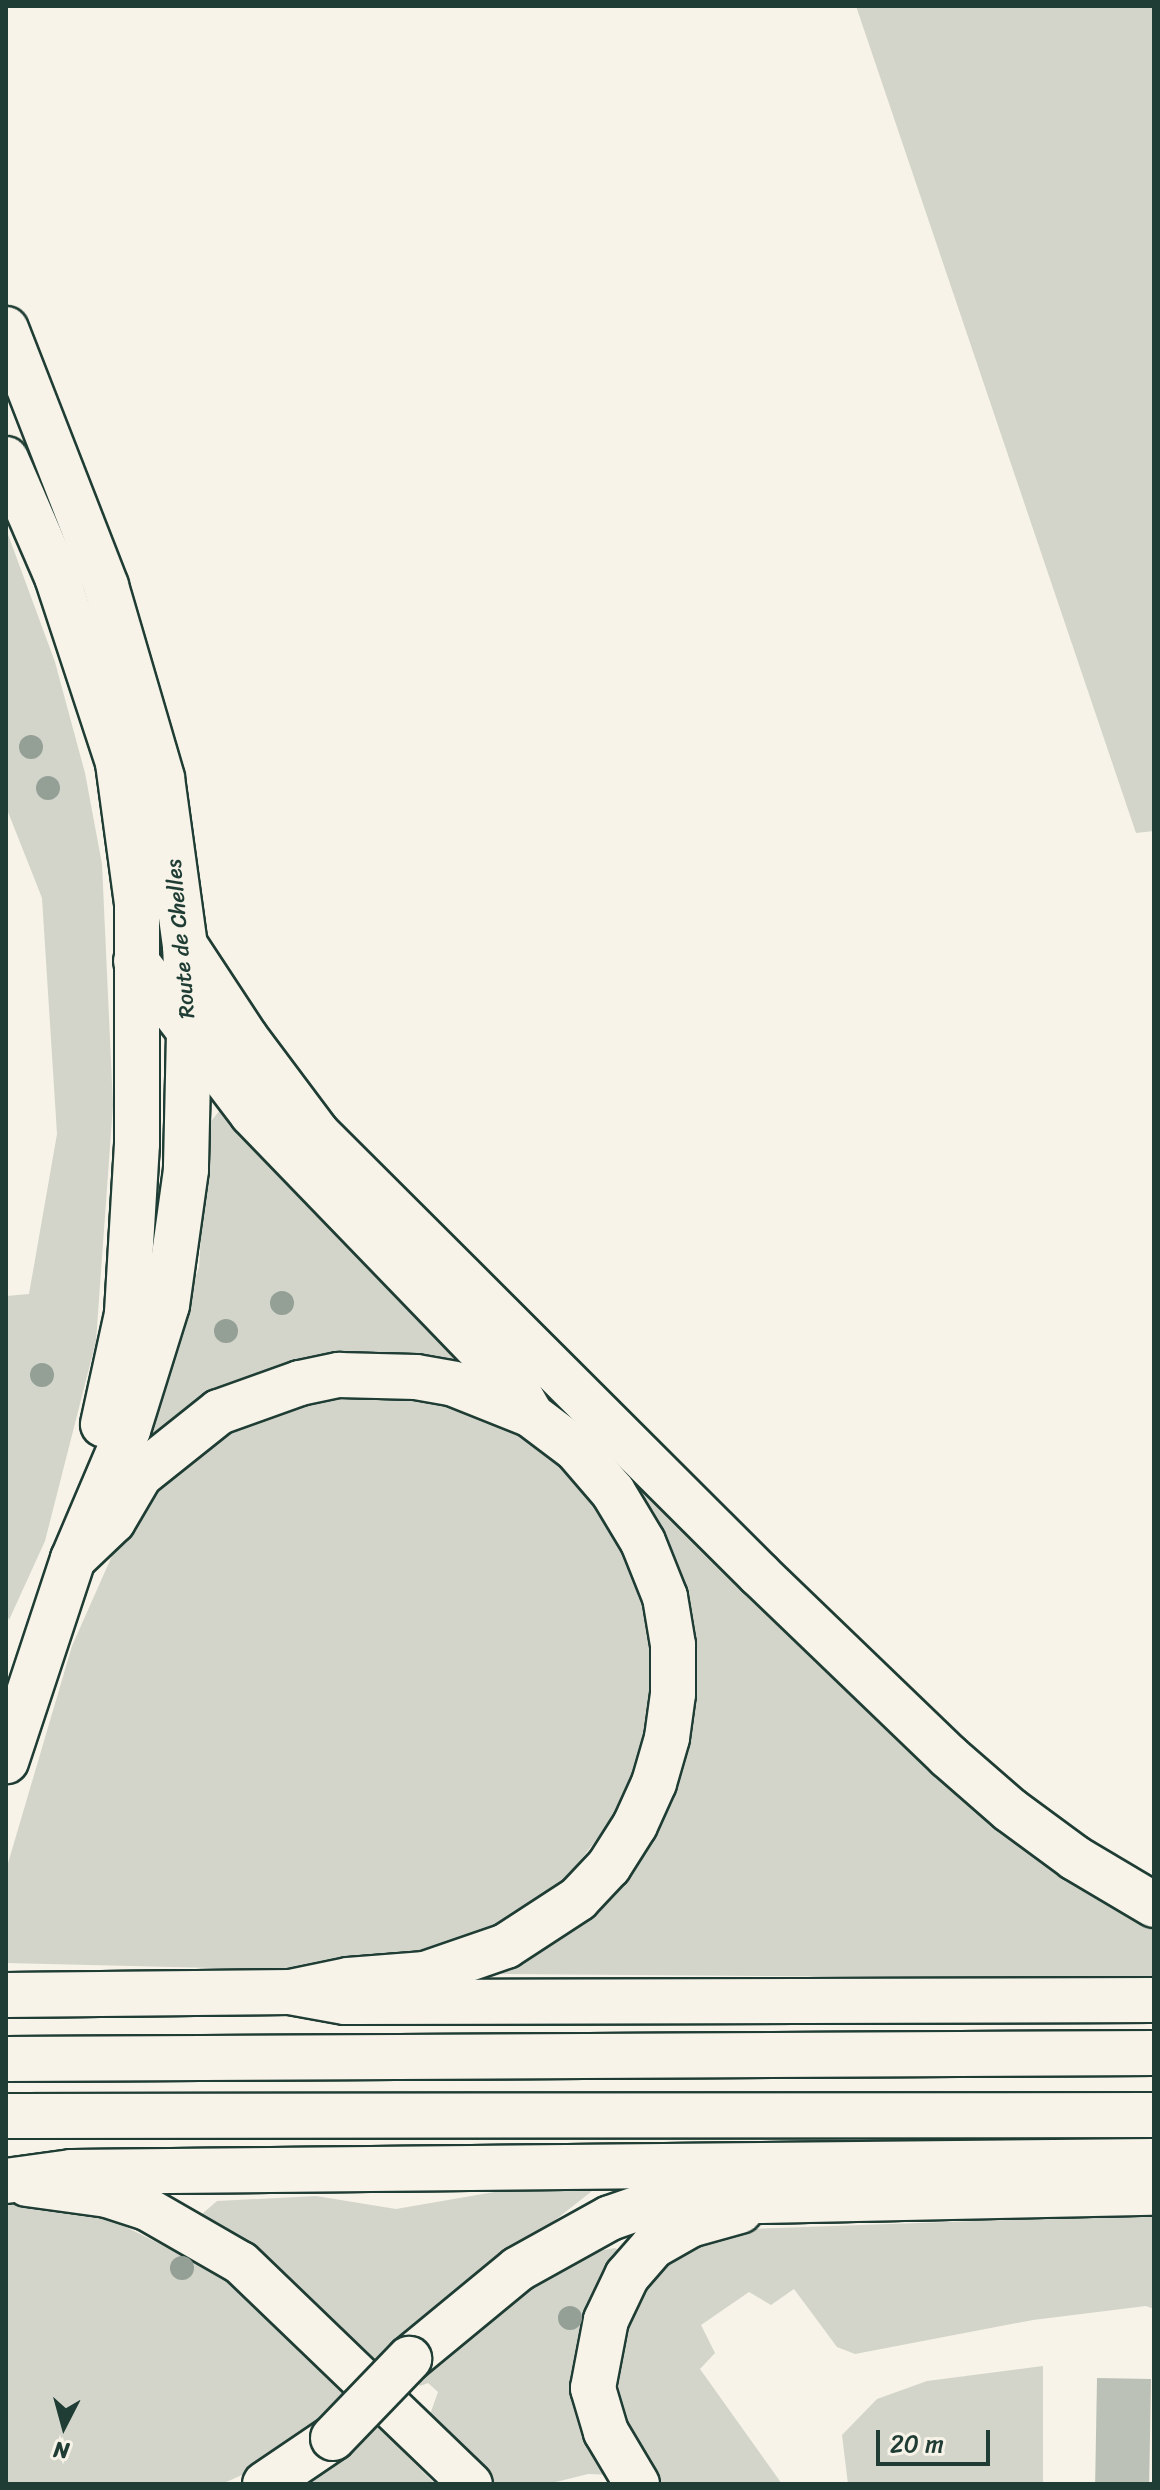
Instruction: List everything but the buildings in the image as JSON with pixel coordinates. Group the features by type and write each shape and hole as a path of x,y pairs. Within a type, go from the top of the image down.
{"main road":[{"name":"Route de Chelles","path":"6,329 106,586 162,778 185,945 189,1033 186,1170 167,1305 128,1430 73,1559 6,1761"},
{"name":"Route de Chelles","path":"6,459 57,577 118,763 137,904 137,1144 127,1314 73,1559"},
{"path":"185,945 246,1038 317,1133 760,1575 948,1756 1010,1810 1075,1858 1154,1905"},
{"path":"136,961 252,1114 514,1385 531,1415"},
{"path":"73,1559 113,1521 140,1475 219,1412 288,1387 339,1375 416,1377 454,1384 531,1415 576,1449 613,1492 643,1542 665,1597 673,1645 673,1694 667,1738 654,1783 635,1825 609,1866 578,1899 538,1928 506,1946 425,1974 348,1980 290,1992"},
{"path":"6,1995 290,1992 345,2002 1154,2000"},
{"path":"6,2059 1154,2053"},
{"path":"6,2116 1154,2115"},
{"path":"6,2181 71,2172 1154,2161"},
{"path":"265,2484 333,2438 409,2359 518,2269 610,2218 659,2201 722,2191 760,2201 1154,2193"},
{"path":"637,2484 606,2432 593,2388 606,2320 627,2276 653,2246 690,2225 731,2216 760,2201"}],"street":[{"path":"6,2181 107,2196 147,2209 241,2263 471,2484"}],"shaded area":[{"path":"856,6 1154,6 1154,831 1136,833"},
{"path":"6,529 55,662 85,773 102,864 113,1105 96,1341 45,1541 9,1620 6,1611 6,1296 29,1294 57,1134 42,898 6,807"},
{"path":"220,1110 472,1369 406,1354 304,1358 188,1412 141,1455 142,1434 199,1267 208,1125"},
{"path":"390,1392 446,1401 509,1425 568,1469 611,1520 639,1583 654,1641 647,1737 617,1813 569,1875 510,1927 389,1964 299,1970 6,1963 6,1870 72,1646 119,1540 173,1472 234,1427 320,1397"},
{"path":"624,1470 1154,1923 1154,1979 499,1974 562,1937 612,1890 671,1793 694,1715 691,1651 680,1590 657,1519"},
{"path":"568,2184 592,2191 464,2292 381,2368 368,2367 202,2214 217,2201 316,2196 396,2209 500,2191"},
{"path":"6,2199 25,2199 116,2222 216,2272 345,2393 315,2425 253,2470 222,2484 6,2484"},
{"path":"1154,2209 1154,2309 1146,2306 1033,2320 855,2354 837,2347 794,2289 771,2305 749,2292 701,2325 715,2353 700,2369 782,2484 657,2484 617,2417 608,2380 628,2311 652,2277 694,2242 748,2229 1063,2218"},
{"path":"615,2248 620,2251 612,2475 588,2474 548,2484 479,2484 427,2423 438,2392 428,2383 420,2386 413,2375 565,2257"},
{"path":"1043,2366 1043,2484 848,2484 842,2435 877,2399 927,2381"},
{"path":"371,2419 435,2484 297,2484"}]}
